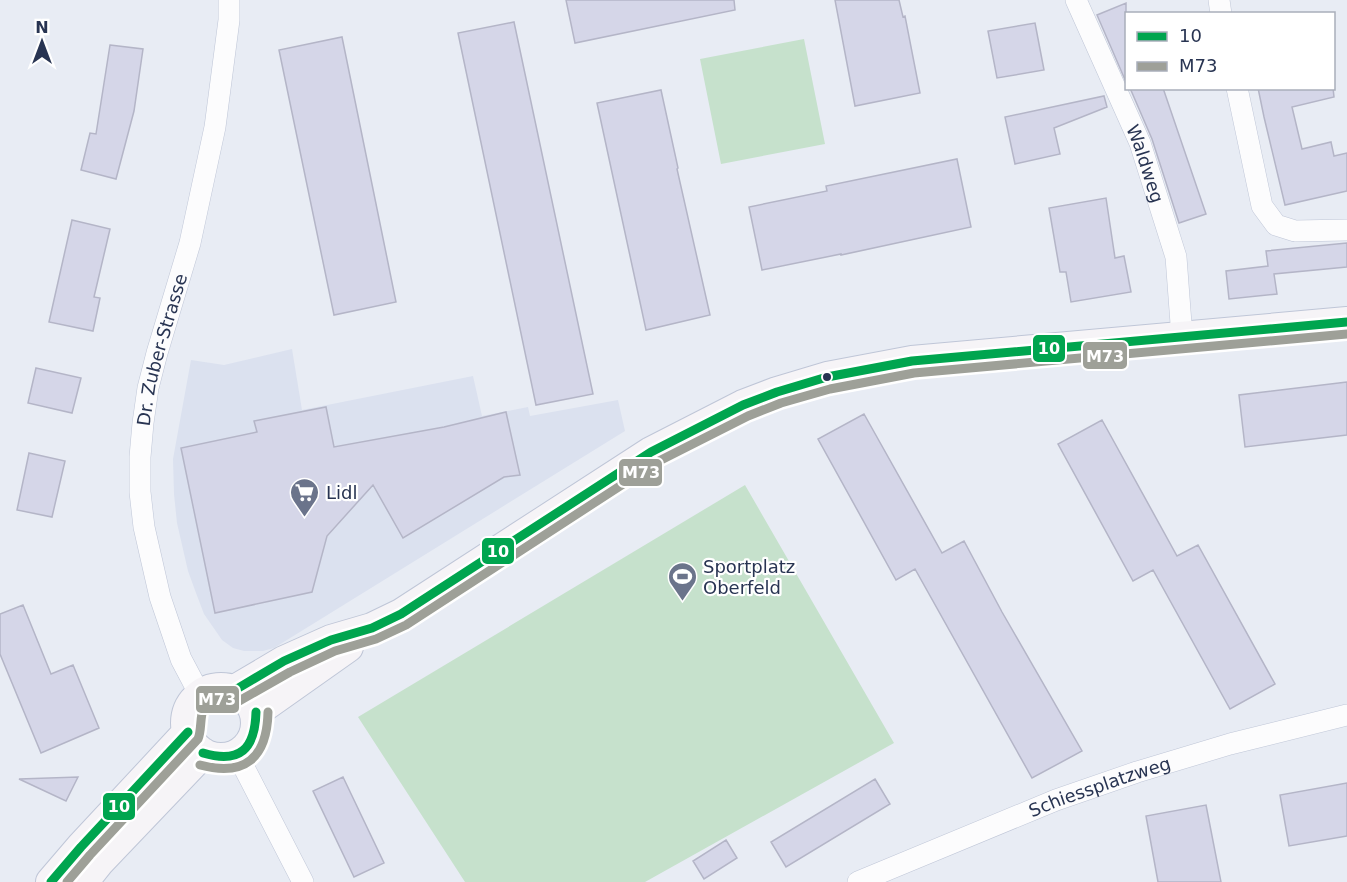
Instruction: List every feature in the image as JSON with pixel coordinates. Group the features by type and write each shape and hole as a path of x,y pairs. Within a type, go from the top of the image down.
{"main road":[{"path":"235,690 284,661 332,640 372,628 401,614 651,452 743,405 777,392 836,375 912,361 1347,322"},
{"path":"256,712 342,652 372,628"},
{"path":"221,687 235,690 248,699 256,712 255,733 247,747 237,754 227,758 213,757 195,742 186,721 188,710 200,695 209,690 221,687"},
{"path":"51,882 81,847 195,742"},
{"path":"82,882 114,846 195,742"}],"street":[{"name":"Dr. Zuber-Strasse","path":"200,695 181,659 160,597 144,526 140,492 140,457 148,388 190,243 216,127 229,20 229,0"},
{"name":"Waldweg","path":"1076,0 1140,143 1148,166 1176,257 1182,337"},
{"path":"1238,90 1262,206 1276,225 1295,231 1347,230"},
{"name":"Schiessplatzweg","path":"858,882 1056,800 1137,772 1230,744 1347,715"},
{"path":"237,754 303,882"}],"shaded area":[{"path":"292,349 302,410 473,376 482,416 528,407 530,416 618,400 625,431 274,648 263,651 244,651 233,648 222,640 204,614 196,593 188,571 177,523 173,459 191,360 224,365"}],"green space":[{"path":"804,39 825,144 721,164 700,59"},
{"name":"Sportplatz Oberfeld","path":"745,485 894,743 645,882 465,882 358,717"}],"building":[{"path":"566,0 734,0 735,10 575,43"},
{"path":"835,0 899,0 903,17 905,16 920,93 855,106"},
{"path":"1126,3 1125,80 1097,15"},
{"path":"514,22 593,394 536,405 458,33"},
{"path":"1035,23 1044,70 997,78 988,31"},
{"path":"342,37 396,302 334,315 279,50"},
{"path":"110,45 143,49 134,111 116,179 81,170 90,133 96,134"},
{"path":"661,90 710,315 646,330 597,103"},
{"path":"1131,90 1164,90 1206,214 1179,223 1152,139"},
{"path":"1258,90 1333,90 1334,97 1292,107 1302,149 1331,142 1334,156 1347,153 1347,191 1285,205"},
{"path":"1104,96 1107,107 1054,128 1060,154 1015,164 1005,117"},
{"path":"957,159 971,227 762,270 749,207 827,191 826,186"},
{"path":"1106,198 1115,258 1124,256 1131,292 1071,302 1066,272 1060,272 1049,208"},
{"path":"72,220 110,229 94,297 100,298 93,331 49,322"},
{"path":"1347,243 1347,267 1274,274 1277,294 1229,299 1226,271 1268,266 1266,251"},
{"path":"36,368 81,378 72,413 28,403"},
{"path":"1347,382 1347,435 1245,447 1239,395"},
{"path":"326,407 334,447 444,427 506,412 520,475 504,477 403,538 373,485 327,536 312,592 215,613 181,448 257,432 254,421"},
{"path":"864,414 942,553 964,541 1082,751 1032,778 915,569 896,580 818,439"},
{"path":"1102,420 1177,556 1198,545 1275,684 1230,709 1153,570 1133,581 1058,444"},
{"path":"29,453 65,461 52,517 17,510"},
{"path":"23,605 51,674 73,665 99,728 41,753 0,654 0,614"},
{"path":"78,777 66,801 19,779"},
{"path":"343,777 384,863 354,877 313,791"},
{"path":"875,779 890,804 786,867 771,842"},
{"path":"1347,783 1347,836 1289,846 1280,795"},
{"path":"1206,805 1221,882 1158,882 1146,816"},
{"path":"726,840 737,858 704,879 693,861"}],"transit line":[{"name":"10","path":"235,690 284,661 331,640 372,628 401,614 651,452 743,405 777,392 827,377 912,361 1347,322"},
{"name":"M73","path":"67,882 198,739 203,709 211,700 239,701 290,672 335,651 376,639 406,625 657,462 748,416 781,403 830,389 914,373 1347,334"},
{"name":"10","path":"203,753 227,756 236,755 243,750 249,744 252,736 256,712"},
{"name":"M73","path":"200,765 229,768 241,766 251,760 263,741 268,712"},
{"name":"10","path":"51,882 188,732"}],"place":[{"name":"Lidl","path":"305,518"},
{"name":"Sportplatz Oberfeld","path":"682,602"}]}
